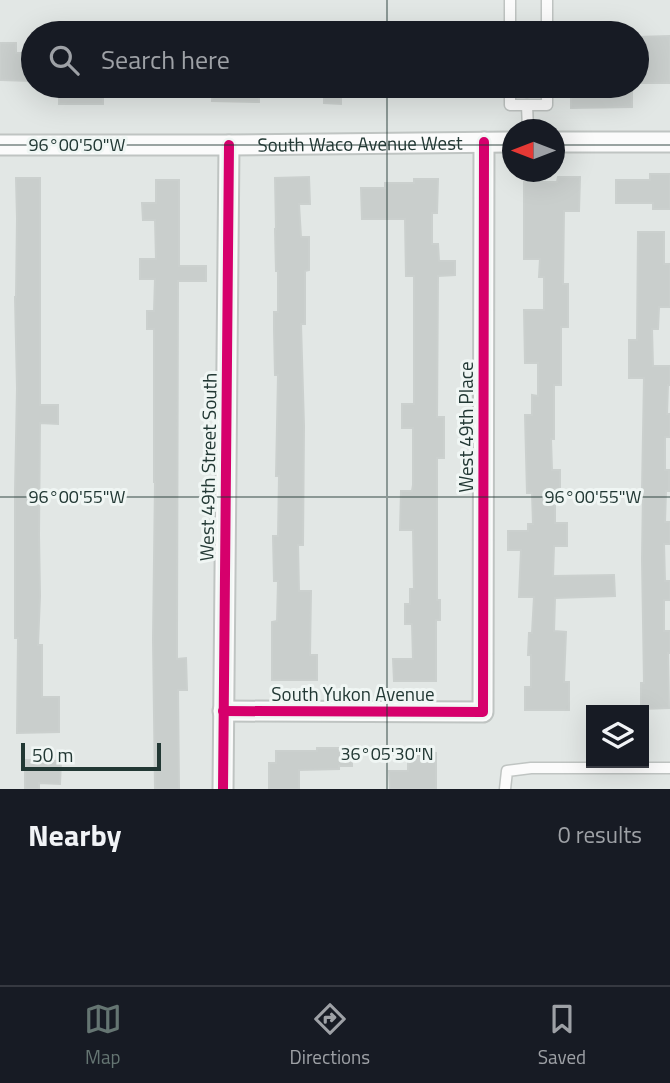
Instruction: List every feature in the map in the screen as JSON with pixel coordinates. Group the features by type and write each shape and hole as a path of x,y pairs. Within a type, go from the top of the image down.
{"street":[{"name":"West 49th Place","path":"483,712 484,142"},
{"name":"South Waco Avenue West","path":"0,145 502,142"},
{"path":"565,142 670,142"},
{"name":"West 49th Street South","path":"223,789 229,145"},
{"name":"South Yukon Avenue","path":"223,711 483,712"}],"lane":[{"path":"510,0 510,21"},
{"path":"547,0 547,21"},
{"path":"510,98 510,105 547,105 547,98"},
{"path":"527,105 528,119"},
{"path":"505,789 507,771 519,769 670,768"}],"building":[{"path":"670,36 670,83 649,83 649,37"},
{"path":"0,43 16,43 16,53 21,53 21,81 0,80"},
{"path":"59,98 103,98 103,104 59,104"},
{"path":"212,98 259,98 259,102 212,101"},
{"path":"324,98 341,98 341,104 324,103"},
{"path":"571,98 632,98 632,107 571,108"},
{"path":"650,174 670,174 670,209 653,209 653,203 616,203 616,180 650,180"},
{"path":"309,177 310,204 299,204 301,237 309,237 309,270 305,271 305,324 301,324 303,545 298,545 299,591 311,591 310,655 317,655 317,680 272,680 272,622 277,621 278,581 274,581 273,536 278,536 279,476 276,476 278,375 275,375 274,329 274,312 278,312 275,178"},
{"path":"565,177 580,177 579,211 564,211 563,284 568,284 568,327 561,327 561,385 554,385 554,439 551,439 552,470 560,470 560,489 555,489 555,523 567,523 567,546 554,546 553,576 614,575 615,596 555,598 554,631 566,632 564,682 569,682 569,710 525,710 525,687 531,687 531,655 528,655 534,597 519,597 521,550 508,550 508,531 528,531 528,524 533,524 532,493 527,493 525,415 532,415 532,395 538,396 538,363 525,363 524,310 544,310 544,277 539,277 540,259 524,259 524,182 565,182"},
{"path":"16,178 40,178 40,405 58,405 58,424 40,423 38,645 42,645 42,697 59,697 59,732 17,733"},
{"path":"414,179 438,179 437,213 432,213 432,244 438,244 439,261 455,261 455,275 438,276 437,417 444,417 444,458 437,458 437,600 440,600 440,620 436,620 436,681 394,681 393,659 413,659 412,624 405,624 405,604 410,604 410,589 414,589 413,530 400,530 401,491 412,491 413,485 413,428 402,428 402,404 414,404 414,276 406,276 405,219 362,219 361,188 385,188 385,183 414,183"},
{"path":"156,180 179,180 179,266 206,266 206,281 178,281 177,659 186,658 187,690 178,690 179,789 155,789 154,329 147,329 147,311 154,311 155,279 140,279 140,259 156,259 155,220 143,220 142,203 156,203"},
{"path":"638,232 664,232 664,264 670,264 670,307 659,307 658,329 652,329 653,366 670,366 667,414 670,414 670,437 665,437 665,470 669,470 669,491 666,491 665,522 670,522 670,544 664,544 665,581 670,581 670,600 664,600 664,631 670,631 669,708 649,709 649,705 641,705 641,683 644,683 644,378 629,378 629,340 637,340"},
{"path":"317,748 339,748 339,751 352,752 352,766 299,770 299,789 269,789 269,763 276,763 276,751 317,751"},
{"path":"408,753 436,753 436,789 390,789 389,771 408,771"},
{"path":"25,760 61,761 60,784 39,783 39,789 25,789"}],"cycle path":[{"path":"223,711 483,712 484,142"},
{"path":"223,789 229,145"}]}
